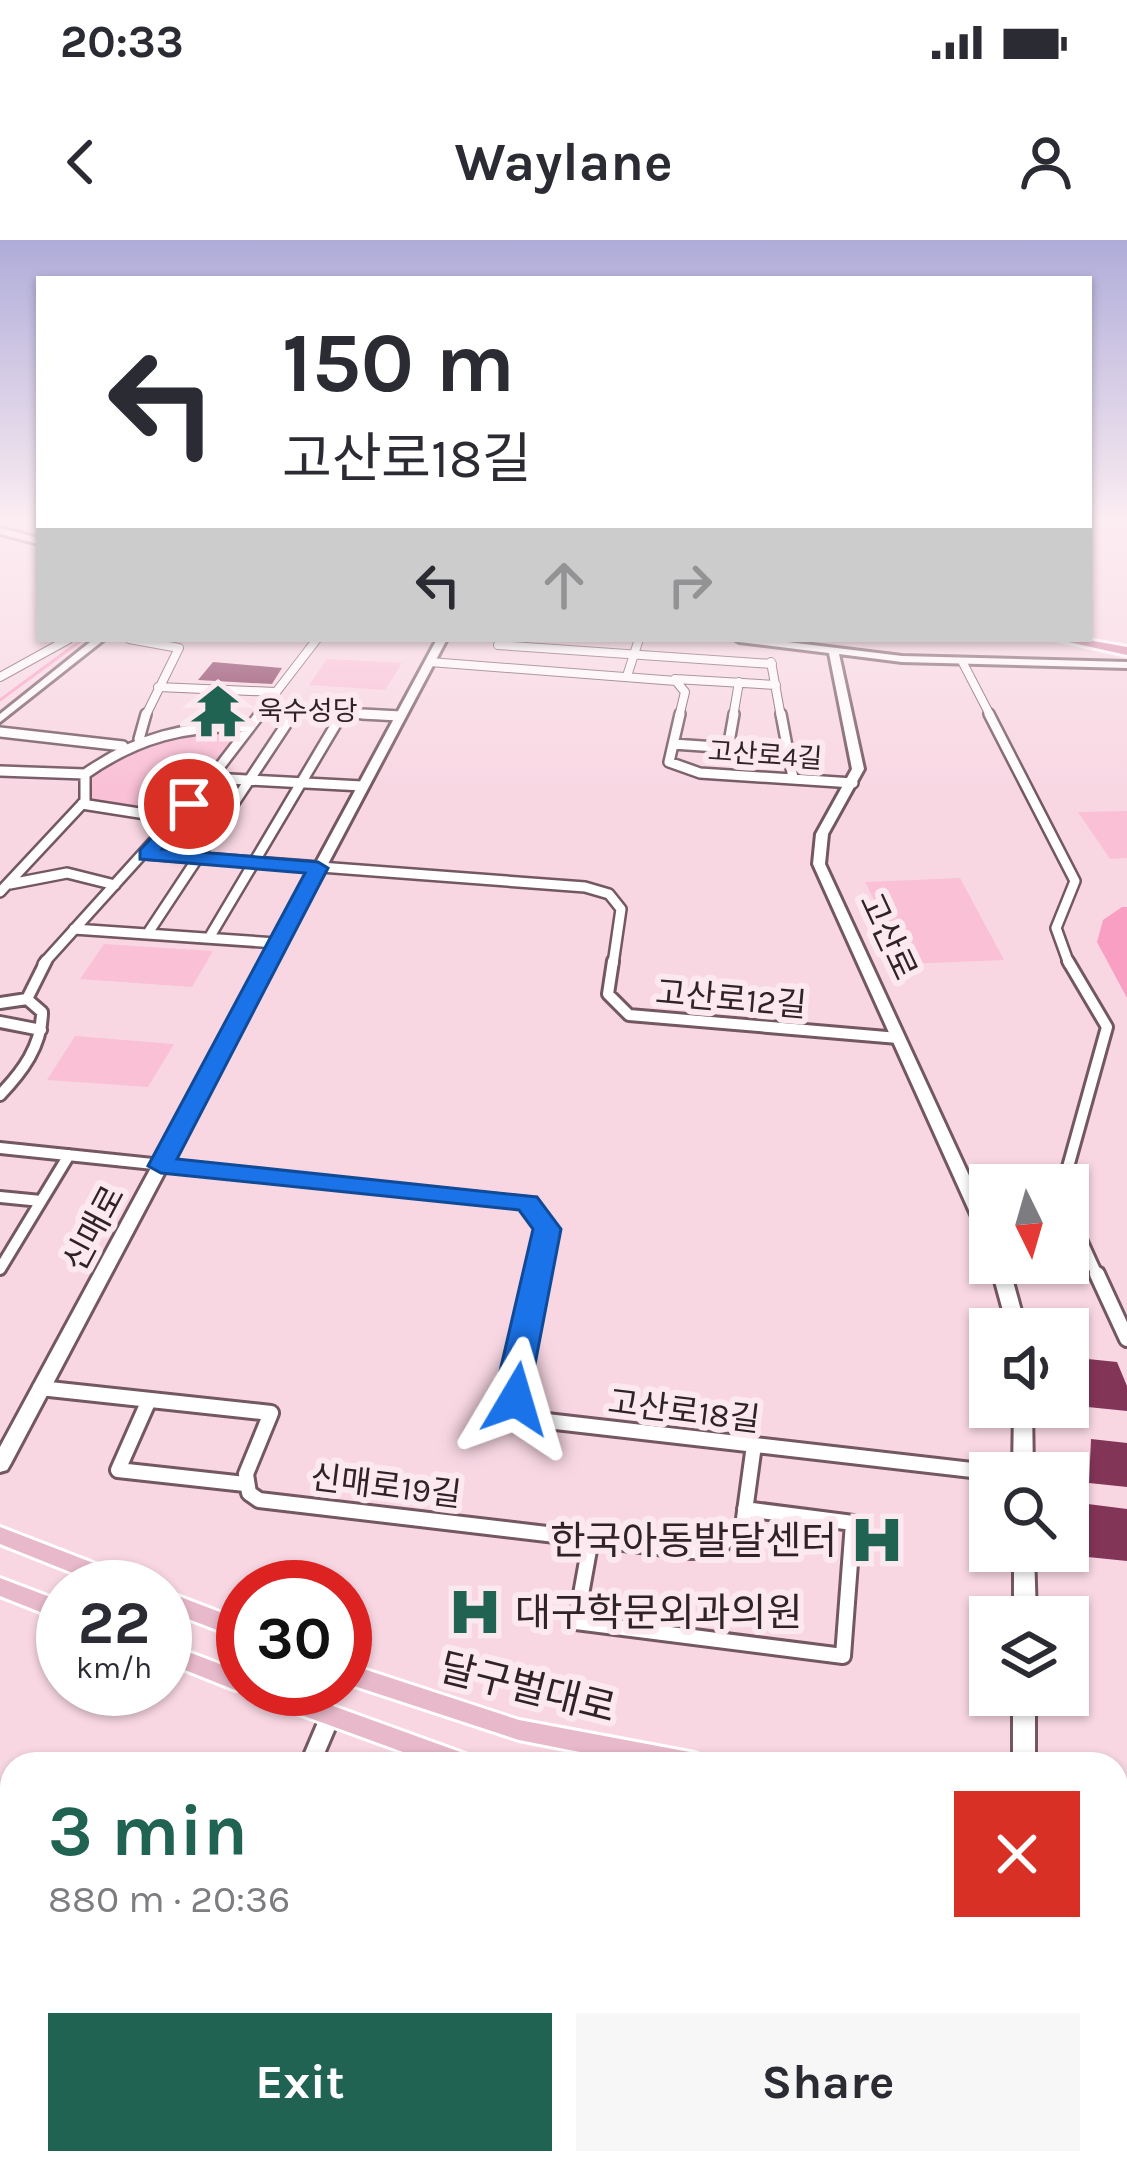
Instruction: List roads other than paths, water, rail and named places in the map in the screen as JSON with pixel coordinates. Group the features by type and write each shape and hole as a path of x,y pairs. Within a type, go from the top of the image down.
{"highway":[{"path":"1092,640 1127,657"},
{"path":"1074,642 1127,657"}],"main road":[{"name":"신매로","path":"0,1465 440,642"},
{"path":"760,642 963,663 1088,664 1127,657"},
{"path":"0,719 95,643"},
{"path":"835,653 858,762 853,782"},
{"path":"937,661 1127,657"},
{"name":"고산로","path":"853,782 822,834 819,864 969,1193"},
{"path":"0,1535 63,1560"},
{"path":"0,1587 36,1601"},
{"name":"달구벌대로","path":"372,1682 519,1730 633,1752"},
{"path":"1024,1716 1024,1752"},
{"path":"330,1717 431,1752"}],"street":[{"path":"0,677 61,642"},
{"path":"139,739 179,648 146,642"},
{"path":"27,998 32,980 211,778 315,642"},
{"path":"486,666 500,642 771,661 793,778"},
{"path":"627,676 638,642"},
{"path":"41,650 95,643"},
{"path":"430,662 776,686"},
{"path":"963,663 1075,881 1056,928 1074,978 1106,1027 1069,1164"},
{"name":"고산로4길","path":"670,680 680,682 685,692 669,762 688,770 853,782"},
{"path":"728,748 740,682"},
{"path":"158,687 275,692"},
{"path":"264,709 400,716"},
{"path":"148,933 295,711"},
{"path":"209,938 344,713"},
{"path":"0,771 85,775 139,739 185,726 250,727"},
{"path":"0,732 123,746"},
{"path":"673,744 788,752"},
{"path":"4,888 82,804 85,775"},
{"path":"211,778 362,786"},
{"path":"82,804 152,814 164,833"},
{"path":"147,854 318,868"},
{"name":"고산로12길","path":"318,868 603,892 621,909 608,994 629,1015 898,1038"},
{"path":"4,888 67,873 115,885"},
{"path":"74,929 276,944"},
{"path":"0,1003 27,998"},
{"path":"0,1095 22,1072 41,1030 42,1012 27,998"},
{"path":"0,1022 41,1030"},
{"path":"0,1148 161,1166"},
{"path":"0,1269 7,1246 68,1155"},
{"name":"고산로18길","path":"161,1166 527,1203 547,1229 512,1384 526,1411 538,1420 969,1470"},
{"path":"0,1197 40,1202"},
{"path":"1089,1256 1127,1339"},
{"path":"40,1388 271,1413 245,1484"},
{"name":"신매로19길","path":"149,1400 118,1470 245,1484 259,1500 716,1550 743,1526 745,1510"},
{"path":"590,1539 576,1622 843,1656 853,1523 745,1510 754,1445"},
{"path":"315,1752 330,1717"}],"waterway":[{"path":"0,700 79,642"}],"place":[{"name":"욱수성당","path":"218,711"},
{"name":"한국아동발달센터","path":"877,1540"},
{"name":"대구학문외과의원","path":"475,1612"}]}
